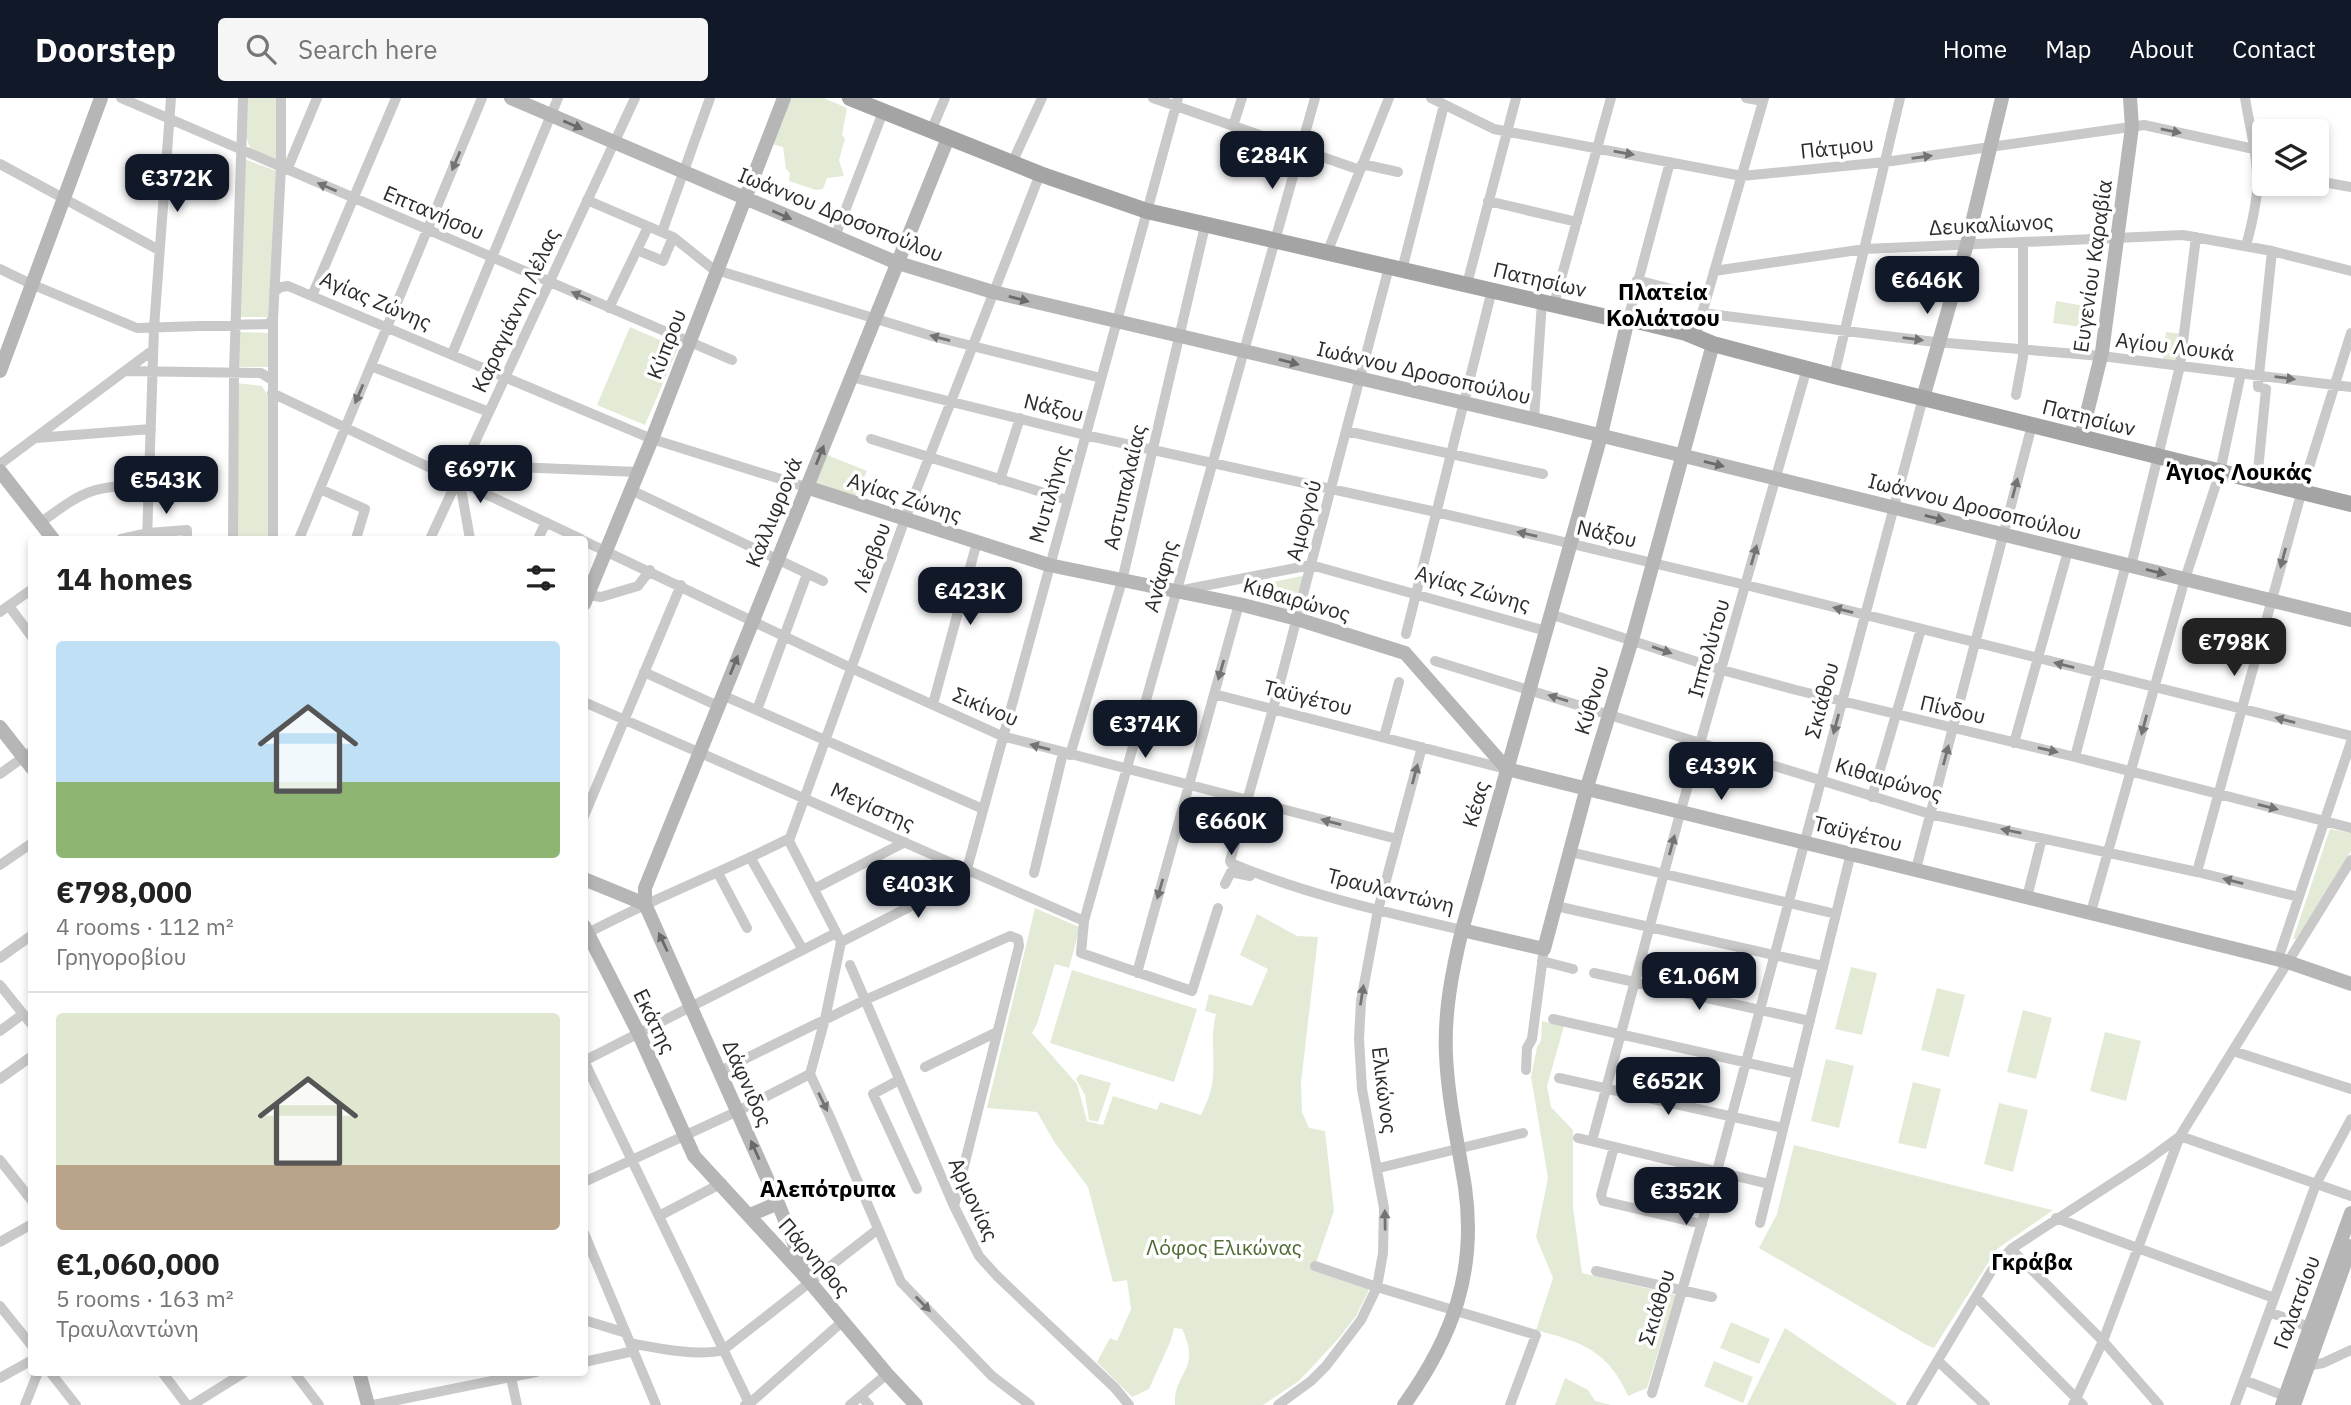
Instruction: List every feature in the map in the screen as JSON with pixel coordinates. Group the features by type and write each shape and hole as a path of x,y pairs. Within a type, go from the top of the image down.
{"main road":[{"name":"Πατησίων","path":"857,99 883,112 1040,174 1147,211 1686,333 1713,344 1834,376 2351,504"}],"street":[{"path":"0,371 101,98"},
{"name":"Επτανήσου","path":"121,98 732,360"},
{"path":"171,98 154,328 147,536 187,535"},
{"path":"233,536 235,325 243,98"},
{"path":"272,536 273,319 284,168 281,98"},
{"path":"284,168 317,98"},
{"path":"312,296 396,98"},
{"path":"300,536 482,98"},
{"name":"Ιωάννου Δροσοπούλου","path":"511,98 897,263 993,292 1534,419 2351,620"},
{"path":"452,354 558,98"},
{"name":"Καραγιάννη Λέλας","path":"431,536 635,98"},
{"path":"662,232 710,98"},
{"name":"Κύπρου","path":"588,595 652,439 784,98"},
{"path":"932,131 945,98"},
{"path":"1012,163 1042,98"},
{"path":"1153,98 1177,102 1233,126 1300,149 1361,167 1398,172"},
{"path":"1233,126 1242,98"},
{"name":"Ανάφης","path":"1084,921 1315,98"},
{"path":"1327,253 1390,98"},
{"name":"Πάτμου","path":"1431,98 1494,129 1742,176 1885,162 2144,125 2252,149"},
{"path":"1468,284 1516,98"},
{"path":"1534,419 1548,303 1577,222 1611,98"},
{"path":"1695,338 1764,100 1746,98"},
{"path":"1834,376 1900,98"},
{"name":"Σκιάθου","path":"1652,1393 1717,1171 1937,342 1966,244 2002,98"},
{"name":"Ευγενίου Καραβία","path":"2081,437 2101,356 2132,127 2130,98"},
{"path":"2245,98 2252,138"},
{"name":"Μυτιλήνης","path":"967,869 1177,102"},
{"name":"Αμοργού","path":"1231,863 1230,858 1273,709 1360,379 1444,105"},
{"path":"835,237 883,112"},
{"name":"Καλλιφρονά","path":"645,904 646,881 947,138"},
{"path":"1628,319 1670,162"},
{"path":"0,164 159,250"},
{"name":"Λέσβου","path":"789,838 928,458 1040,174"},
{"path":"2329,183 2351,187"},
{"path":"2246,246 2257,196"},
{"path":"587,200 673,237 717,270 971,346 1101,378"},
{"path":"1488,201 1577,222"},
{"name":"Αστυπαλαίας","path":"1034,873 1067,754 1122,581 1205,226"},
{"path":"609,308 648,227"},
{"name":"Δευκαλίωνος","path":"1714,271 1865,250 2174,235 2272,251 2351,271"},
{"path":"637,250 663,261 673,237"},
{"path":"2075,757 2096,673 2160,457 2180,366 2196,237"},
{"path":"2016,396 2023,350 2023,242"},
{"path":"2257,481 2266,389 2258,387 2258,379 2272,251"},
{"path":"0,269 138,328 268,324 273,319"},
{"path":"1637,280 1706,298"},
{"name":"Αγίας Ζώνης","path":"274,292 281,286 288,286 652,439 1049,565 1176,592 1311,565 1546,631"},
{"path":"1406,634 1492,290"},
{"name":"Αγίου Λουκά","path":"1702,313 1937,342 2101,356 2241,373 2258,379 2351,387"},
{"name":"Κέας","path":"1456,1310 1468,1241 1466,1200 1449,1095 1445,1027 1449,986 1462,929 1600,436 1628,319"},
{"path":"2197,872 2302,492 2351,333"},
{"name":"Κύθνου","path":"1526,1070 1527,1048 1532,1039 1543,955 1587,787 1632,640 1713,344"},
{"path":"0,464 153,350"},
{"path":"371,366 489,412"},
{"name":"Ιππολύτου","path":"1592,1141 1681,810 1807,368"},
{"path":"125,371 261,373 272,380"},
{"path":"2091,912 2185,579 2220,472 2241,373"},
{"name":"Νάξου","path":"851,377 1085,435 1436,512 1746,585 2351,736"},
{"name":"Σικίνου","path":"272,393 575,536"},
{"path":"1000,480 1020,418"},
{"path":"1916,869 2032,425"},
{"path":"35,438 151,429"},
{"path":"1346,430 1543,474"},
{"path":"871,439 1067,500"},
{"path":"464,465 638,472"},
{"path":"0,471 51,536"},
{"path":"457,480 463,494 470,536"},
{"path":"40,523 77,496 94,489 149,486"},
{"path":"320,489 365,509 357,536"},
{"path":"631,490 823,581"},
{"path":"539,536 546,522"},
{"name":"Σικίνου","path":"588,542 851,668 1002,736 1397,839"},
{"path":"933,704 977,542"},
{"path":"2014,743 2068,551"},
{"path":"588,600 638,586 650,570"},
{"path":"757,710 807,574"},
{"path":"588,802 681,585"},
{"path":"28,592 4,609 28,633"},
{"name":"Κιθαιρώνος","path":"1176,592 1297,619 1405,653 1507,769"},
{"path":"1136,973 1239,604"},
{"name":"Πίνδου","path":"1550,614 1723,670 2351,828"},
{"path":"1871,797 1921,629"},
{"name":"Κιθαιρώνος","path":"1435,662 1930,814 2299,897"},
{"path":"644,672 720,701 757,710 983,808"},
{"path":"1384,737 1399,682"},
{"name":"Ταϋγέτου","path":"1214,694 1507,769 2091,912 2283,961 2351,984"},
{"name":"Μεγίστης","path":"588,704 1084,921"},
{"path":"0,727 28,758"},
{"path":"2283,961 2299,897 2351,742"},
{"name":"Ελικώνος","path":"1278,1405 1311,1381 1326,1366 1361,1320 1377,1287 1385,1228 1379,1168 1365,1108 1359,1039 1361,1001 1378,910 1422,747"},
{"path":"0,774 28,760"},
{"path":"588,930 718,873 789,838 838,938 825,1019 810,1074 901,1282 992,1376 1030,1405"},
{"path":"2027,897 2042,838"},
{"path":"814,889 905,842"},
{"path":"0,865 28,846"},
{"path":"1570,852 1836,914"},
{"path":"1760,1223 1852,853"},
{"path":"750,857 803,950"},
{"name":"Τραυλαντώνη","path":"1231,863 1265,877 1378,910 1462,929 1543,955 1573,969"},
{"path":"1976,1297 2077,1403 2180,1136 2283,961 2350,863"},
{"path":"588,1059 803,950 838,938 954,884 963,877 967,869"},
{"path":"1225,884 1231,872 1265,877"},
{"path":"718,873 747,928"},
{"path":"588,881 645,904"},
{"name":"Δάφνιδος","path":"645,904 738,1111 809,1281"},
{"path":"1556,906 1823,966"},
{"path":"1084,921 1081,953 1192,991 1218,908"},
{"name":"Εκάτης","path":"588,935 638,1032 684,1136"},
{"path":"720,1071 865,999 1010,936 1018,939 1019,946 954,1206"},
{"path":"0,958 28,938"},
{"name":"Αρμονίας","path":"850,965 954,1206 985,1264 1119,1400 1129,1405"},
{"path":"1594,973 1810,1021"},
{"path":"0,985 28,1020"},
{"path":"0,1031 23,1014"},
{"path":"1553,1019 1797,1074"},
{"path":"925,1067 997,1032"},
{"path":"2232,1051 2351,1089"},
{"path":"0,1079 28,1059"},
{"path":"588,1067 723,1349 747,1405 843,1321"},
{"path":"588,1180 738,1111 810,1074"},
{"path":"1559,1078 1783,1128"},
{"path":"899,1080 873,1094 917,1189"},
{"path":"2235,1405 2316,1184 2351,1119"},
{"path":"1379,1168 1523,1133"},
{"name":"Πάρνηθος","path":"684,1136 695,1156 809,1281 916,1405"},
{"path":"2180,1136 2351,1196"},
{"path":"1911,1405 1992,1270 2011,1249 2145,1163 2180,1136"},
{"path":"1578,1138 1769,1184"},
{"path":"1614,1147 1601,1195 1603,1201 1702,1224"},
{"path":"0,1160 28,1196"},
{"path":"659,1216 722,1183"},
{"path":"750,1215 778,1203"},
{"name":"Γαλατσίου","path":"2287,1402 2309,1327 2351,1213"},
{"path":"2056,1218 2274,1298"},
{"path":"0,1242 28,1226"},
{"path":"588,1322 630,1342 659,1348 713,1353 723,1349 878,1229"},
{"path":"588,1242 656,1405"},
{"name":"Γαλατσίου","path":"2287,1402 2307,1366 2351,1246"},
{"path":"2011,1249 2103,1341 2159,1405"},
{"path":"1315,1266 1536,1335 1510,1405"},
{"path":"1596,1271 1712,1297"},
{"path":"0,1307 28,1341"},
{"path":"1404,1405 1433,1362 1456,1310"},
{"path":"2269,1312 2309,1327"},
{"path":"588,1360 630,1342"},
{"path":"2307,1366 2323,1363 2351,1350"},
{"path":"1938,1361 1985,1405"},
{"path":"0,1378 28,1362"},
{"path":"850,1405 887,1374"},
{"path":"25,1405 36,1376"},
{"path":"53,1376 76,1405"},
{"path":"165,1376 187,1405"},
{"path":"192,1405 239,1376"},
{"path":"297,1376 319,1405"},
{"path":"360,1376 368,1405"},
{"path":"373,1405 505,1376"},
{"path":"510,1376 517,1405"},
{"path":"2244,1380 2287,1402"},
{"path":"861,1396 869,1405"}],"green space":[{"path":"247,98 280,98 279,161 250,148 246,136"},
{"path":"790,98 824,98 847,108 842,135 845,139 839,160 844,176 827,178 823,189 816,190 789,181 790,173 786,169 783,147 772,144"},
{"path":"244,159 277,171 269,317 240,317"},
{"path":"2056,301 2091,307 2088,328 2053,323"},
{"path":"630,327 678,348 645,425 597,405"},
{"path":"237,332 269,333 269,367 236,367"},
{"path":"2166,332 2183,334 2179,361 2163,359"},
{"path":"236,383 262,386 269,398 270,536 237,536"},
{"path":"827,455 867,471 854,500 814,488"},
{"path":"1307,575 1297,613 1251,595 1252,586"},
{"path":"2330,829 2351,833 2351,851 2296,939 2293,939"},
{"name":"Λόφος Ελικώνας","path":"1035,908 1079,927 1079,931 1069,968 1055,964 1032,1033 1077,1084 1087,1121 1103,1125 1113,1096 1157,1110 1160,1102 1201,1115 1213,1077 1213,1030 1216,1014 1205,1011 1209,994 1252,1006 1268,969 1240,955 1257,914 1297,936 1318,937 1301,1082 1302,1112 1309,1128 1325,1131 1334,1211 1316,1263 1370,1280 1368,1292 1356,1316 1339,1338 1299,1381 1263,1405 1175,1405 1178,1385 1189,1354 1182,1329 1174,1328 1149,1389 1132,1397 1097,1362 1110,1338 1117,1341 1131,1309 1127,1280 1113,1282 1088,1187 1055,1143 1037,1112 987,1108"},
{"path":"1851,967 1877,973 1862,1035 1835,1029"},
{"path":"1072,970 1197,1009 1174,1082 1050,1043"},
{"path":"1937,988 1965,995 1949,1057 1921,1050"},
{"path":"2023,1010 2052,1018 2036,1079 2007,1072"},
{"path":"1542,1021 1564,1026 1547,1086 1551,1107 1573,1130 1573,1208 1582,1273 1676,1295 1647,1388 1628,1396 1612,1368 1591,1350 1567,1339 1536,1330 1553,1278 1536,1237 1548,1178 1531,1077 1537,1047 1541,1041"},
{"path":"2105,1032 2141,1041 2126,1101 2090,1091"},
{"path":"1826,1059 1854,1066 1839,1128 1811,1121"},
{"path":"1080,1074 1111,1083 1098,1122 1089,1120 1085,1095 1076,1079"},
{"path":"1913,1082 1941,1089 1926,1149 1898,1143"},
{"path":"1999,1103 2028,1110 2013,1172 1984,1164"},
{"path":"1794,1145 2053,1210 1997,1249 1934,1348 1759,1248 1777,1214"},
{"path":"1731,1322 1770,1339 1759,1364 1720,1348"},
{"path":"1785,1328 1897,1404 1747,1405"},
{"path":"1714,1361 1753,1377 1743,1403 1704,1386"},
{"path":"1565,1378 1588,1390 1595,1401 1611,1405 1555,1405"}],"district":[{"name":"Πλατεία Κολιάτσου","path":"1663,304"},
{"name":"Άγιος Λουκάς","path":"2239,471"},
{"name":"Αλεπότρυπα","path":"828,1188"},
{"name":"Γκράβα","path":"2032,1261"}]}
